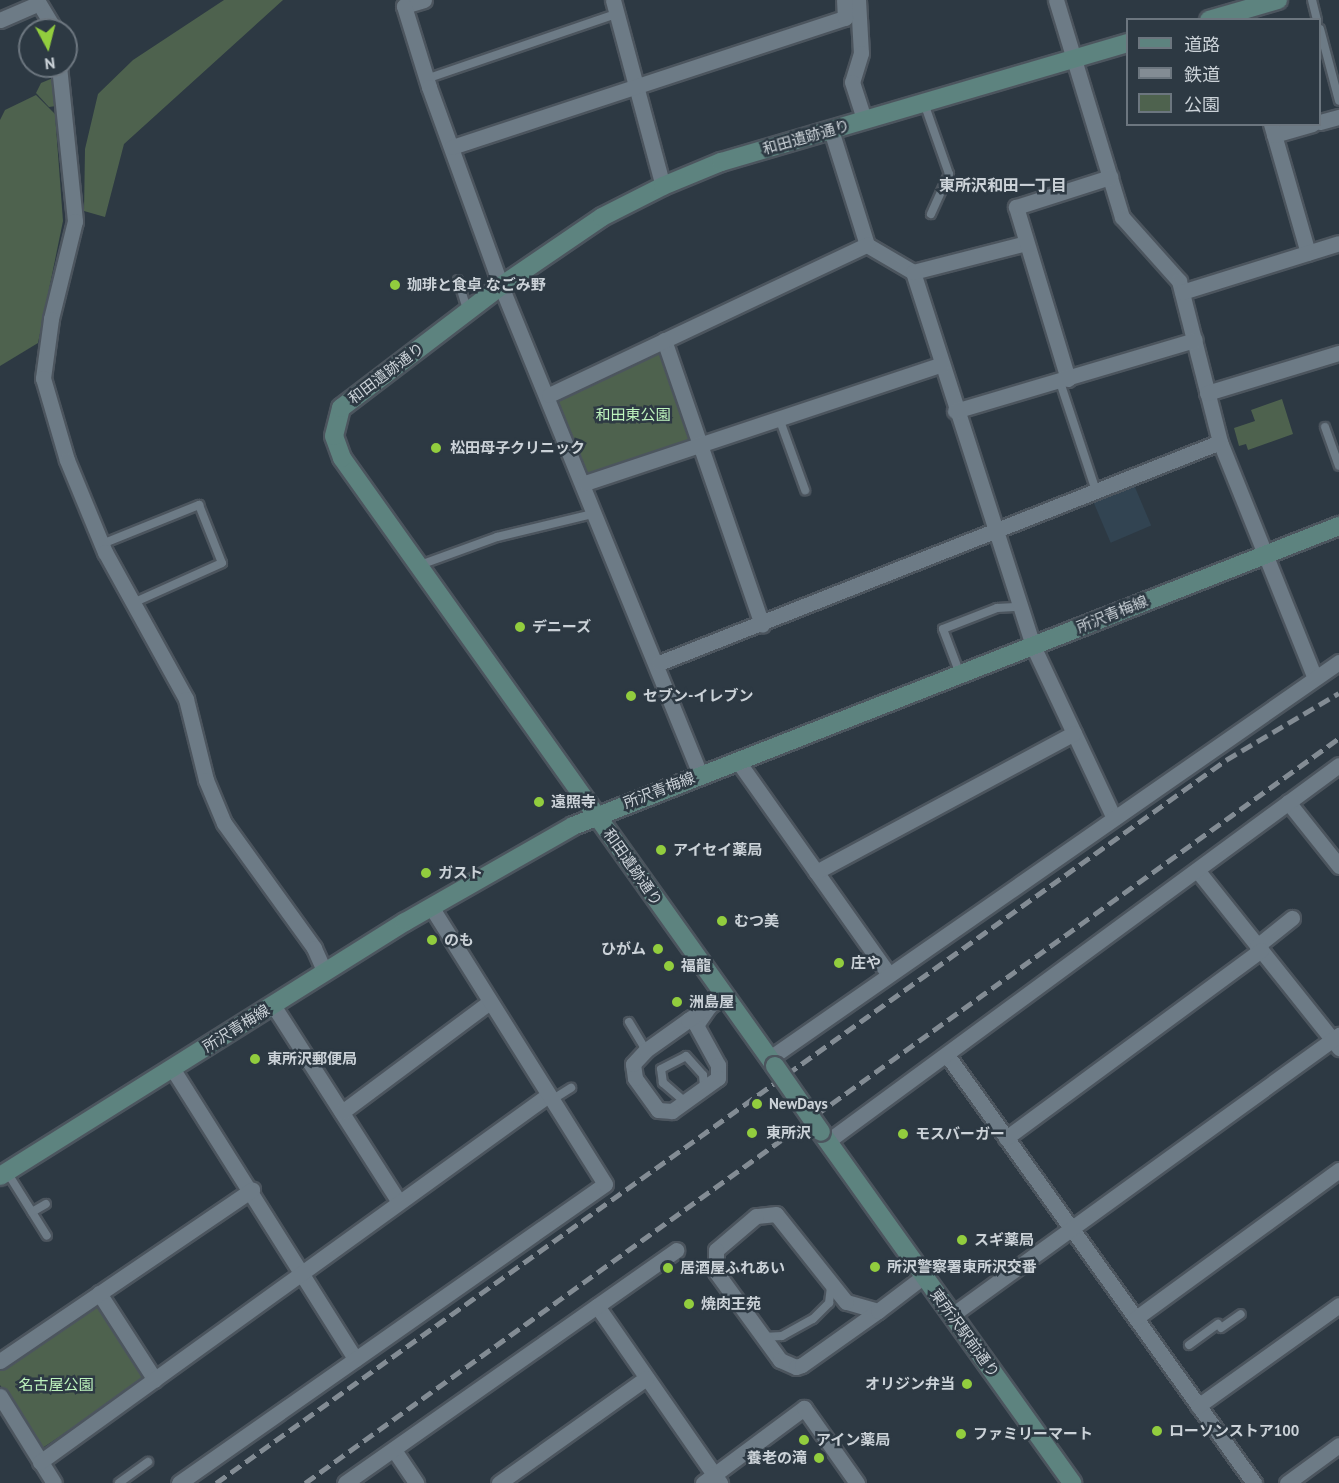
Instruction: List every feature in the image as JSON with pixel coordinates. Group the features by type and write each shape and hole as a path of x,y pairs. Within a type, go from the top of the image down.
{"street":[{"path":"424,0 404,6 426,79 501,286 549,395 659,663 700,774"},
{"path":"452,147 845,18 844,0"},
{"path":"858,0 861,53 852,82 864,120"},
{"path":"1056,0 1122,217 1179,281 1220,442 1263,556 1316,678"},
{"path":"1221,18 1239,15 1278,0"},
{"path":"0,20 37,2 47,18"},
{"path":"614,7 633,89 663,186"},
{"name":"和田遺跡通り","path":"773,1062 717,1001 596,815 342,458 334,436 346,404 467,311 602,218 663,186 721,162 1126,44"},
{"path":"60,78 75,221 51,319 43,378 67,460 102,544 186,699 206,780 224,823 314,948 325,973"},
{"path":"1321,122 1339,117"},
{"path":"1299,126 1272,130 1308,253"},
{"path":"831,130 867,245 913,272 993,532 1033,646 1114,818"},
{"path":"1064,380 1016,207 1110,177"},
{"path":"913,272 1026,243"},
{"path":"1182,292 1339,243"},
{"path":"549,395 867,245"},
{"path":"664,340 702,444 762,625"},
{"path":"955,411 1195,340"},
{"path":"1207,393 1339,353"},
{"path":"585,483 942,364"},
{"path":"659,663 762,625 1220,442"},
{"name":"所沢青梅線","path":"3,1174 431,907 596,815 1339,526"},
{"path":"773,1062 889,975 1339,662"},
{"path":"816,872 1074,733"},
{"path":"737,760 889,975"},
{"path":"824,1136 947,1055 1339,765"},
{"path":"1288,802 1339,866"},
{"path":"952,1315 1071,1228 1337,1041 1197,870"},
{"path":"179,1483 605,1184 548,1099 431,907"},
{"path":"1006,1138 1259,948 1292,918"},
{"path":"717,1001 697,1031 720,1071 703,1089 672,1111 658,1110 633,1072 633,1064 646,1050 717,1001"},
{"path":"342,1112 488,1003"},
{"path":"273,1005 397,1199"},
{"path":"947,1055 1254,1483"},
{"name":"東所沢駅前通り","path":"773,1062 1072,1483"},
{"path":"172,1068 252,1190 355,1359"},
{"path":"40,1462 155,1380 397,1199 548,1099"},
{"path":"1136,1318 1339,1170"},
{"path":"0,1361 252,1190"},
{"path":"878,1311 856,1308 831,1284 776,1214 756,1216 721,1242 713,1258 716,1272 780,1360 796,1367 878,1311 924,1276"},
{"path":"345,1483 676,1250"},
{"path":"99,1293 155,1380"},
{"path":"1198,1406 1339,1305"},
{"path":"597,1306 712,1480 804,1408 857,1483"},
{"path":"499,1483 646,1378"},
{"path":"0,1396 54,1483"},
{"path":"1287,1483 1339,1446"},
{"path":"394,1450 416,1483"}],"lane":[{"path":"1312,0 1316,18"},
{"path":"426,79 614,7"},
{"path":"1321,33 1339,101"},
{"path":"924,103 949,174 931,214"},
{"path":"458,280 467,311"},
{"path":"1064,380 1096,492"},
{"path":"779,418 805,490"},
{"path":"1325,427 1339,466"},
{"path":"102,544 199,505 222,563 133,603"},
{"path":"420,565 497,537 597,513"},
{"path":"960,674 942,629 997,608 1019,607"},
{"path":"629,1022 646,1050"},
{"path":"686,1102 675,1098 660,1077 661,1069 679,1056 691,1059 705,1080 703,1089"},
{"path":"548,1099 571,1088"},
{"path":"3,1174 47,1236"},
{"path":"32,1212 46,1204"},
{"path":"763,1337 789,1333 813,1319 829,1303 831,1284"},
{"path":"1189,1345 1241,1314"},
{"path":"120,1483 148,1462"}],"shaded area":[{"path":"1134,485 1151,526 1111,543 1093,502"}],"green space":[{"path":"224,0 283,0 124,144 105,217 84,211 85,149 98,94 133,60"},
{"path":"53,78 56,106 49,107 36,93 41,83"},
{"path":"36,95 55,114 63,221 38,343 0,366 0,120 5,110"},
{"name":"和田東公園","path":"662,350 697,443 589,478 557,398"},
{"path":"1282,399 1293,434 1248,450 1246,444 1239,446 1234,428 1255,421 1251,410"},
{"name":"名古屋公園","path":"95,1302 102,1303 146,1374 144,1380 41,1449 0,1385 0,1367"}],"railway":[{"path":"216,1483 1226,760 1339,693"},
{"path":"305,1483 1339,738"}],"place":[{"name":"珈琲と食卓 なごみ野","path":"395,285"},
{"name":"松田母子クリニック","path":"436,448"},
{"name":"デニーズ","path":"520,627"},
{"name":"セブン-イレブン","path":"631,696"},
{"name":"遠照寺","path":"539,802"},
{"name":"アイセイ薬局","path":"661,850"},
{"name":"ガスト","path":"426,873"},
{"name":"むつ美","path":"722,921"},
{"name":"のも","path":"432,940"},
{"name":"ひがム","path":"658,949"},
{"name":"庄や","path":"839,963"},
{"name":"福龍","path":"669,966"},
{"name":"洲島屋","path":"677,1002"},
{"name":"東所沢郵便局","path":"255,1059"},
{"name":"NewDays","path":"757,1104"},
{"name":"東所沢","path":"752,1133"},
{"name":"モスバーガー","path":"903,1134"},
{"name":"スギ薬局","path":"962,1240"},
{"name":"所沢警察署東所沢交番","path":"875,1267"},
{"name":"居酒屋ふれあい","path":"668,1268"},
{"name":"焼肉王苑","path":"689,1304"},
{"name":"オリジン弁当","path":"967,1384"},
{"name":"ローソンストア100","path":"1157,1431"},
{"name":"ファミリーマート","path":"961,1434"},
{"name":"アイン薬局","path":"804,1440"},
{"name":"養老の滝","path":"819,1458"}],"district":[{"name":"東所沢和田一丁目","path":"1003,185"}]}
